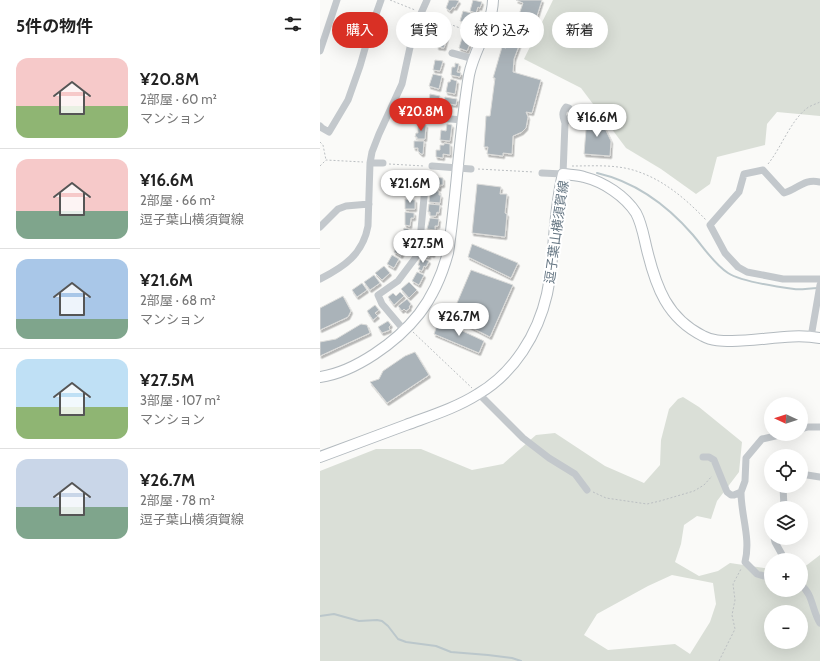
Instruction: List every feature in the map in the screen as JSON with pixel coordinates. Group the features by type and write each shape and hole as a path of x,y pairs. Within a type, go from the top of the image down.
{"main road":[{"path":"490,12 492,0"},
{"path":"320,377 348,369 385,346 406,328 418,314 438,284 444,269 449,248 463,120 470,73 478,48"},
{"name":"逗子葉山横須賀線","path":"320,457 435,414 479,394 496,382 514,362 528,342 539,322 547,294 558,192 564,170 604,185 614,191 635,212 640,223 651,265 662,297 672,312 684,324 704,337 719,341 816,337"}],"street":[{"path":"320,51 337,0"},
{"path":"320,126 329,132 348,100 381,0"},
{"path":"421,12 427,0"},
{"path":"320,279 334,272 352,259 363,243 368,226 370,163 372,152 402,84 410,48"},
{"path":"452,53 474,59"},
{"path":"438,118 463,120"},
{"path":"542,173 564,170 565,123"},
{"path":"370,163 383,164"},
{"path":"432,166 471,169"},
{"path":"820,182 805,182 784,193 763,170 744,174 739,192 710,225 725,253 738,267 747,272 783,279 820,278"},
{"path":"406,328 382,304 378,295 398,281 416,257 420,240 425,187"},
{"path":"320,227 338,209 346,206 369,204"},
{"path":"816,337 820,285"},
{"path":"479,394 523,438 549,458 575,474 586,490"},
{"path":"808,427 820,427"},
{"path":"764,439 746,458 745,481 741,492 748,550 745,562 757,574 764,576"},
{"path":"703,457 709,457 714,460 727,492 734,496 741,492"},
{"path":"808,475 820,477"},
{"path":"808,593 816,617 820,623"}],"path":[{"path":"390,0 418,12"},
{"path":"763,170 775,155 792,126 806,108 820,102"},
{"path":"320,142 326,160"},
{"path":"320,166 326,160 370,163"},
{"path":"383,164 427,166 425,187"},
{"path":"564,170 612,166 638,171 662,182 690,203 710,225"},
{"path":"471,169 542,173"},
{"path":"406,328 479,394"},
{"path":"586,490 606,498 629,500 647,504 687,493 704,485 710,479 717,467"},
{"path":"719,661 735,629 732,615 734,600 733,584 745,562"}],"shaded area":[{"path":"553,0 820,0 820,116 777,112 767,124 765,145 717,157 710,184 696,194 661,169 626,148 581,88 524,59 529,48 544,48 544,18"},
{"path":"683,397 699,407 742,442 739,472 717,501 711,519 697,516 684,525 681,544 675,562 699,576 718,571 730,563 764,568 764,597 808,597 808,564 820,555 820,661 320,661 320,471 376,449 421,449 472,470 503,464 536,435 555,433 605,466 644,483 660,465 661,440 669,409 678,399","holes":["672,575 713,583 716,604 710,622 690,654 675,644 608,650 584,635 597,614 648,586"]}],"building":[{"path":"449,0 459,1 455,8 453,7 450,11 446,8"},
{"path":"473,0 482,2 480,8 478,7 476,12 470,11"},
{"path":"516,0 542,0 538,12 520,12 523,3"},
{"path":"460,45 460,48 468,48 467,51 459,48"},
{"path":"502,48 518,48 514,59 513,72 541,80 532,113 526,112 528,117 526,128 522,132 513,136 512,154 503,153 503,156 487,154 488,147 484,147 486,116 490,116 495,78 493,78"},
{"path":"435,60 443,61 440,71 433,70"},
{"path":"455,63 459,64 457,72 461,73 460,77 451,75 452,67 455,67"},
{"path":"433,74 442,76 439,89 429,86"},
{"path":"451,79 457,81 455,94 446,92 448,82 450,82"},
{"path":"430,94 440,96 438,107 428,105"},
{"path":"445,97 457,99 456,105 450,104 450,108 443,107"},
{"path":"587,117 600,118 611,141 610,156 584,154"},
{"path":"447,124 452,125 450,141 440,140 441,130 446,131"},
{"path":"418,125 426,125 425,139 417,139 417,137 415,137 416,133 418,133"},
{"path":"414,141 424,141 423,154 418,151 418,148 414,148"},
{"path":"444,143 450,144 450,155 443,154 443,158 436,157 436,150 440,150 440,145 444,145"},
{"path":"413,175 418,176 419,184 416,184 416,186 408,185 408,181"},
{"path":"434,177 443,178 443,185 440,185 439,189 433,188"},
{"path":"477,184 501,187 500,194 507,194 505,237 472,233"},
{"path":"432,191 439,191 439,195 441,195 440,203 429,202"},
{"path":"405,199 415,200 415,209 405,209"},
{"path":"429,204 440,205 439,213 437,212 436,216 430,216 430,212 428,212"},
{"path":"405,212 414,213 414,218 411,218 410,226 405,225"},
{"path":"430,218 439,219 438,226 435,226 435,230 427,229"},
{"path":"404,228 409,229 408,232 410,232 408,242 401,240"},
{"path":"427,232 433,233 433,235 437,236 435,244 428,243 428,240 426,239"},
{"path":"399,242 406,246 401,256 394,252"},
{"path":"472,244 518,263 511,278 468,257"},
{"path":"427,246 435,247 433,255 429,254 429,257 424,256"},
{"path":"392,255 399,259 394,268 387,264"},
{"path":"421,258 429,261 426,267 424,266 422,271 418,269"},
{"path":"384,266 390,273 382,280 375,273"},
{"path":"471,270 513,285 490,337 451,317"},
{"path":"417,272 424,275 419,285 412,281"},
{"path":"374,275 380,283 370,290 364,282"},
{"path":"409,282 417,290 409,298 401,289"},
{"path":"362,283 367,290 357,297 352,290"},
{"path":"400,292 404,296 394,305 388,297 393,293 396,296"},
{"path":"343,296 351,311 348,317 320,330 320,308"},
{"path":"407,299 411,304 409,307 410,308 406,311 404,309 402,311 398,306"},
{"path":"375,305 379,310 375,313 378,316 373,320 367,311"},
{"path":"439,320 484,341 479,353 434,334"},
{"path":"388,321 391,325 389,327 390,330 382,333 378,327"},
{"path":"361,324 367,325 370,333 320,356 320,342 336,339"},
{"path":"415,352 429,375 387,403 370,382 379,379 383,371 405,356"}],"waterway":[{"path":"597,173 625,182 650,196 673,214 714,260 728,273 741,279 779,287 797,289 818,288"},
{"path":"320,616 334,614 359,621 382,621 398,639 406,642 436,646 451,652 512,658 521,661"}]}
